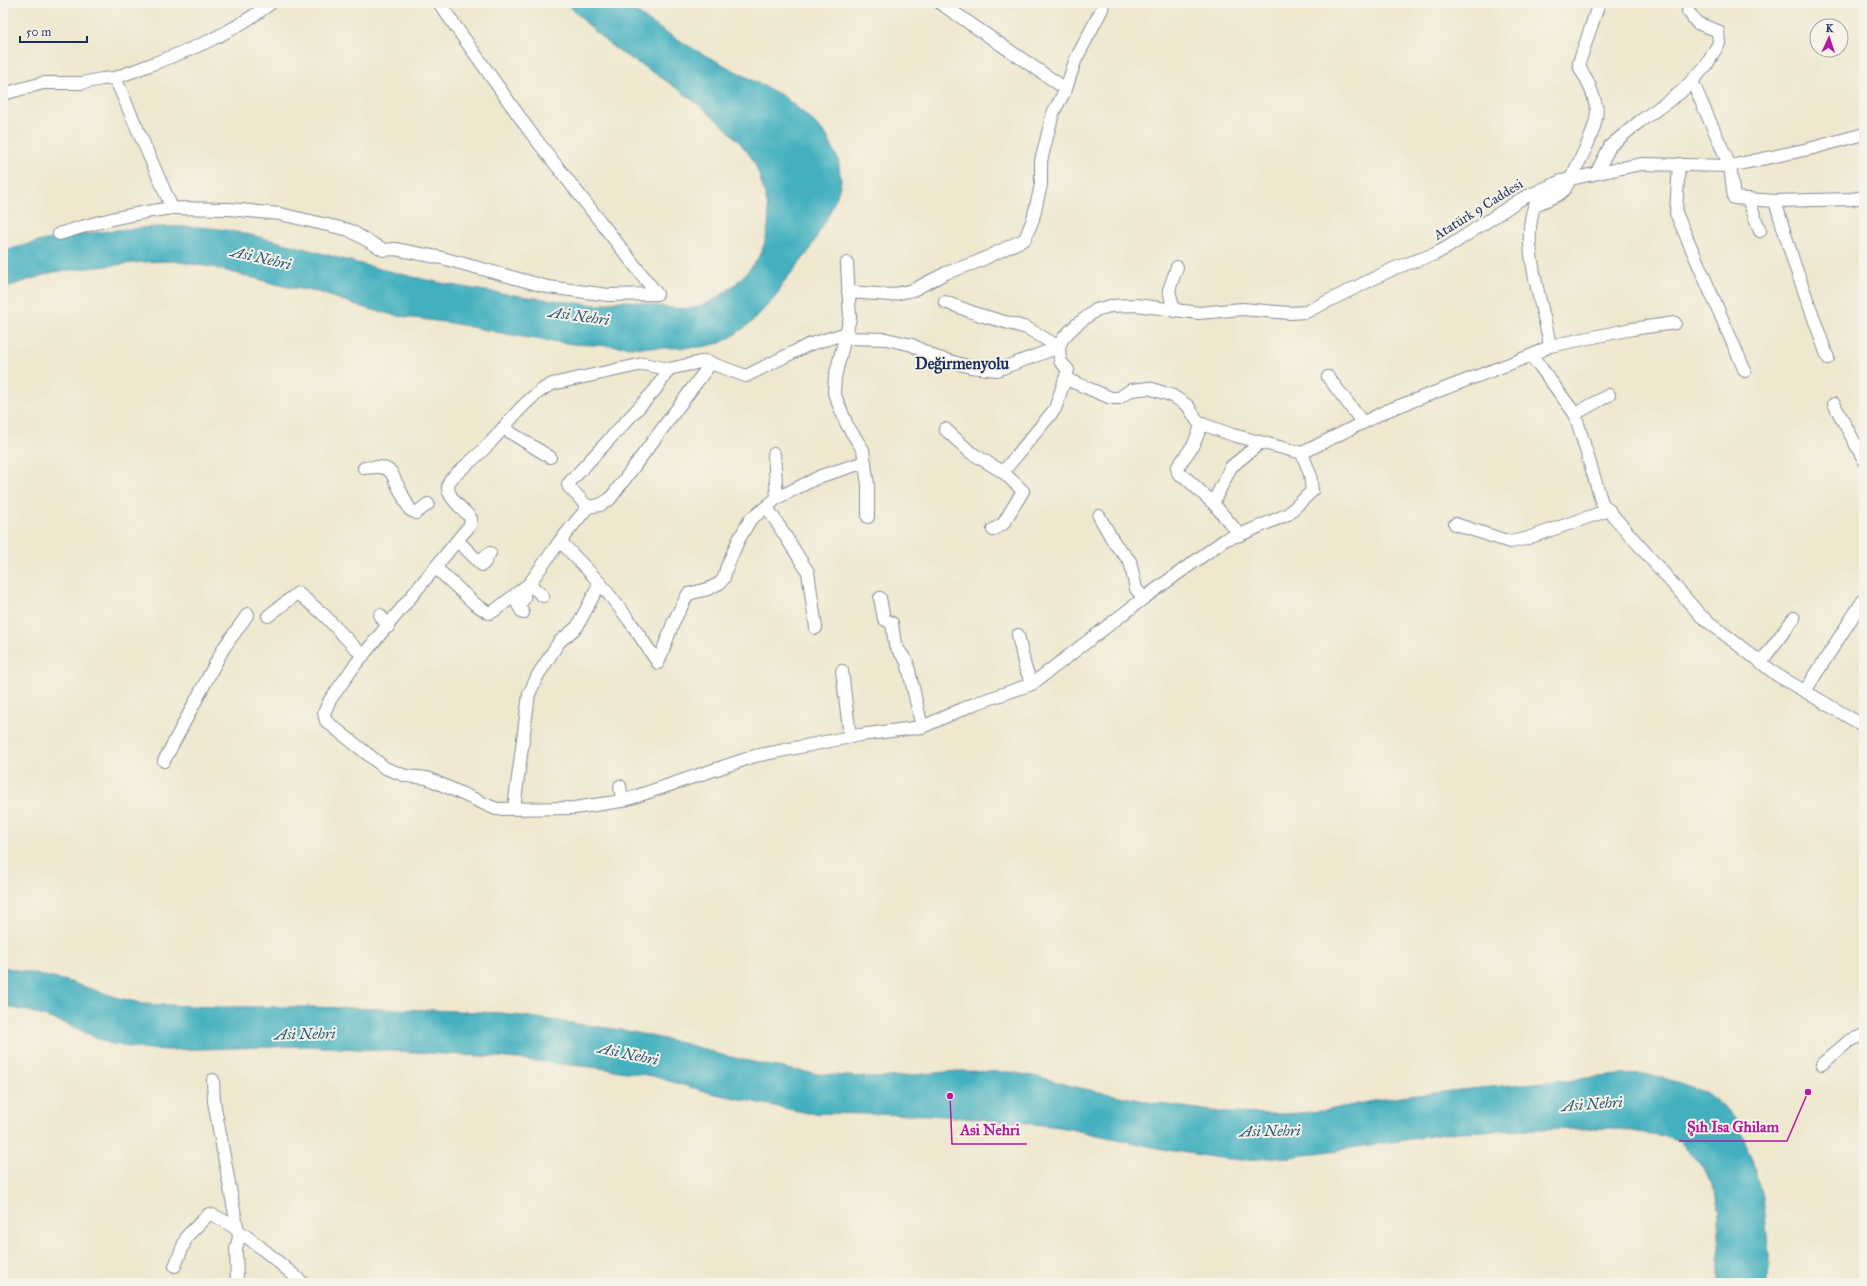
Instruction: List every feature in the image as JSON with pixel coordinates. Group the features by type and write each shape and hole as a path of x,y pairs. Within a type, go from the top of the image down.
{"street":[{"path":"3,94 43,82 82,83 115,78 202,46 225,34 271,3"},
{"path":"59,234 96,221 172,208 229,209 280,214 349,230 384,250 395,249 442,258 548,287 608,295 657,294 531,133 439,3"},
{"path":"940,3 1066,89"},
{"path":"848,292 891,295 914,290 946,273 976,262 1025,239 1033,219 1041,185 1041,161 1053,113 1066,89 1075,61 1102,8 1103,3"},
{"path":"1550,346 1529,238 1531,214 1535,205 1558,195 1565,189 1590,138 1596,120 1597,107 1587,81 1580,71 1580,63 1595,6"},
{"path":"1597,172 1610,146 1639,122 1681,92 1706,66 1720,43 1718,31 1697,23 1688,10"},
{"path":"115,78 172,208"},
{"path":"1692,81 1730,166 1734,198 1775,201 1852,199 1864,196"},
{"name":"Atatürk 9 Caddesi","path":"1059,347 1063,338 1072,328 1093,313 1103,308 1128,304 1174,311 1200,313 1242,309 1290,313 1306,312 1395,268 1442,250 1458,242 1521,199 1548,186 1571,178 1641,164 1730,166 1813,148 1864,134"},
{"path":"1679,164 1676,213 1745,371"},
{"path":"1748,199 1760,231"},
{"path":"1775,201 1794,263 1828,358"},
{"path":"847,263 850,318 835,377 834,393 847,425 863,450 868,485 868,517"},
{"path":"1174,311 1169,290 1177,267"},
{"path":"945,302 980,315 1027,328 1059,347"},
{"path":"1066,379 1111,398 1118,398 1131,390 1142,388 1173,396 1188,406 1198,422 1202,424 1260,443 1302,453 1363,424 1386,411 1530,356 1550,346 1675,323"},
{"path":"1059,347 997,370 964,365 935,357 912,345 886,339 846,336 808,345 746,376 705,361 669,369 642,364 552,384 537,394 502,428 489,444 456,474 448,484 451,497 471,519 470,525 363,656 326,706 324,714 326,721 385,768 406,776 427,778 496,809 574,808 622,801 755,756 850,737 922,727 974,704 1032,684 1144,598 1226,539 1240,535 1288,514 1312,491 1310,474 1302,453"},
{"path":"1003,472 1055,409 1068,370 1060,361 1059,347"},
{"path":"1530,356 1539,365 1575,414 1602,503 1701,616 1777,675 1864,726"},
{"path":"436,568 475,604 489,614 527,585 560,541 588,508 610,499 711,363"},
{"path":"588,508 568,487 568,484 656,390 669,369"},
{"path":"1328,376 1363,424"},
{"path":"1575,414 1609,395"},
{"path":"1834,404 1864,460"},
{"path":"1202,424 1194,444 1177,468 1178,474 1186,478 1213,503 1240,535"},
{"path":"502,428 550,457"},
{"path":"946,429 970,452 1003,472 1023,493 1003,524 993,530"},
{"path":"1213,503 1231,467 1260,443"},
{"path":"774,454 777,498"},
{"path":"560,541 600,583 629,620 658,662 674,621 688,594 708,589 720,583 724,578 726,569 738,541 750,520 777,498 821,476 865,462"},
{"path":"364,468 380,466 391,472 410,510 416,512 428,504"},
{"path":"767,507 808,572 816,628"},
{"path":"1455,524 1510,542 1525,539 1609,510"},
{"path":"1099,516 1115,544 1130,561 1136,589 1144,598"},
{"path":"458,541 482,565 485,562 483,558 490,553"},
{"path":"514,808 529,694 538,675 559,642 577,627 600,583"},
{"path":"527,585 542,596"},
{"path":"523,613 518,605 524,599 527,585"},
{"path":"268,616 298,592 324,615 363,656"},
{"path":"880,598 884,619 892,623 895,645 908,662 922,727"},
{"path":"1805,691 1864,599"},
{"path":"164,761 223,649 248,614"},
{"path":"380,615 388,626"},
{"path":"1761,662 1794,618"},
{"path":"1018,635 1024,667 1032,684"},
{"path":"842,671 850,737"},
{"path":"620,786 622,801"},
{"path":"1822,1064 1849,1041 1864,1035"},
{"path":"214,1080 214,1102 240,1237 236,1249 237,1283"},
{"path":"175,1266 187,1236 209,1214 214,1215 239,1231 303,1283"}],"water":[{"path":"567,3 623,3 663,31 699,52 783,96 813,121 827,136 838,159 841,181 837,196 807,254 783,283 777,295 752,322 733,336 720,343 702,347 634,347 573,344 522,337 451,323 398,316 368,309 318,292 287,287 212,267 173,261 142,262 54,272 3,288 3,252 27,244 51,239 117,230 182,226 231,231 252,235 425,280 498,293 596,305 622,301 679,309 697,307 706,304 724,293 741,279 759,256 763,248 768,224 768,208 755,164 733,135 706,111 664,80 613,47 592,29"},
{"path":"3,967 67,981 119,998 144,1004 213,1007 305,1007 502,1013 628,1031 687,1044 722,1055 817,1074 879,1078 957,1071 1010,1072 1039,1077 1071,1086 1153,1103 1226,1113 1287,1114 1323,1111 1384,1099 1459,1090 1621,1075 1649,1074 1705,1092 1726,1108 1737,1121 1755,1168 1763,1197 1769,1255 1768,1283 1719,1283 1719,1214 1715,1191 1704,1168 1680,1142 1658,1135 1613,1128 1457,1132 1291,1157 1242,1160 1167,1150 1060,1127 1025,1123 930,1115 808,1113 711,1093 652,1076 599,1068 498,1057 304,1046 167,1050 135,1048 108,1043 67,1024 28,1011 3,1006"}],"place":[{"name":"Şıh Isa Ghilam","path":"1808,1092"},
{"name":"Asi Nehri","path":"950,1096"}],"district":[{"name":"Değirmenyolu","path":"962,363"}]}
